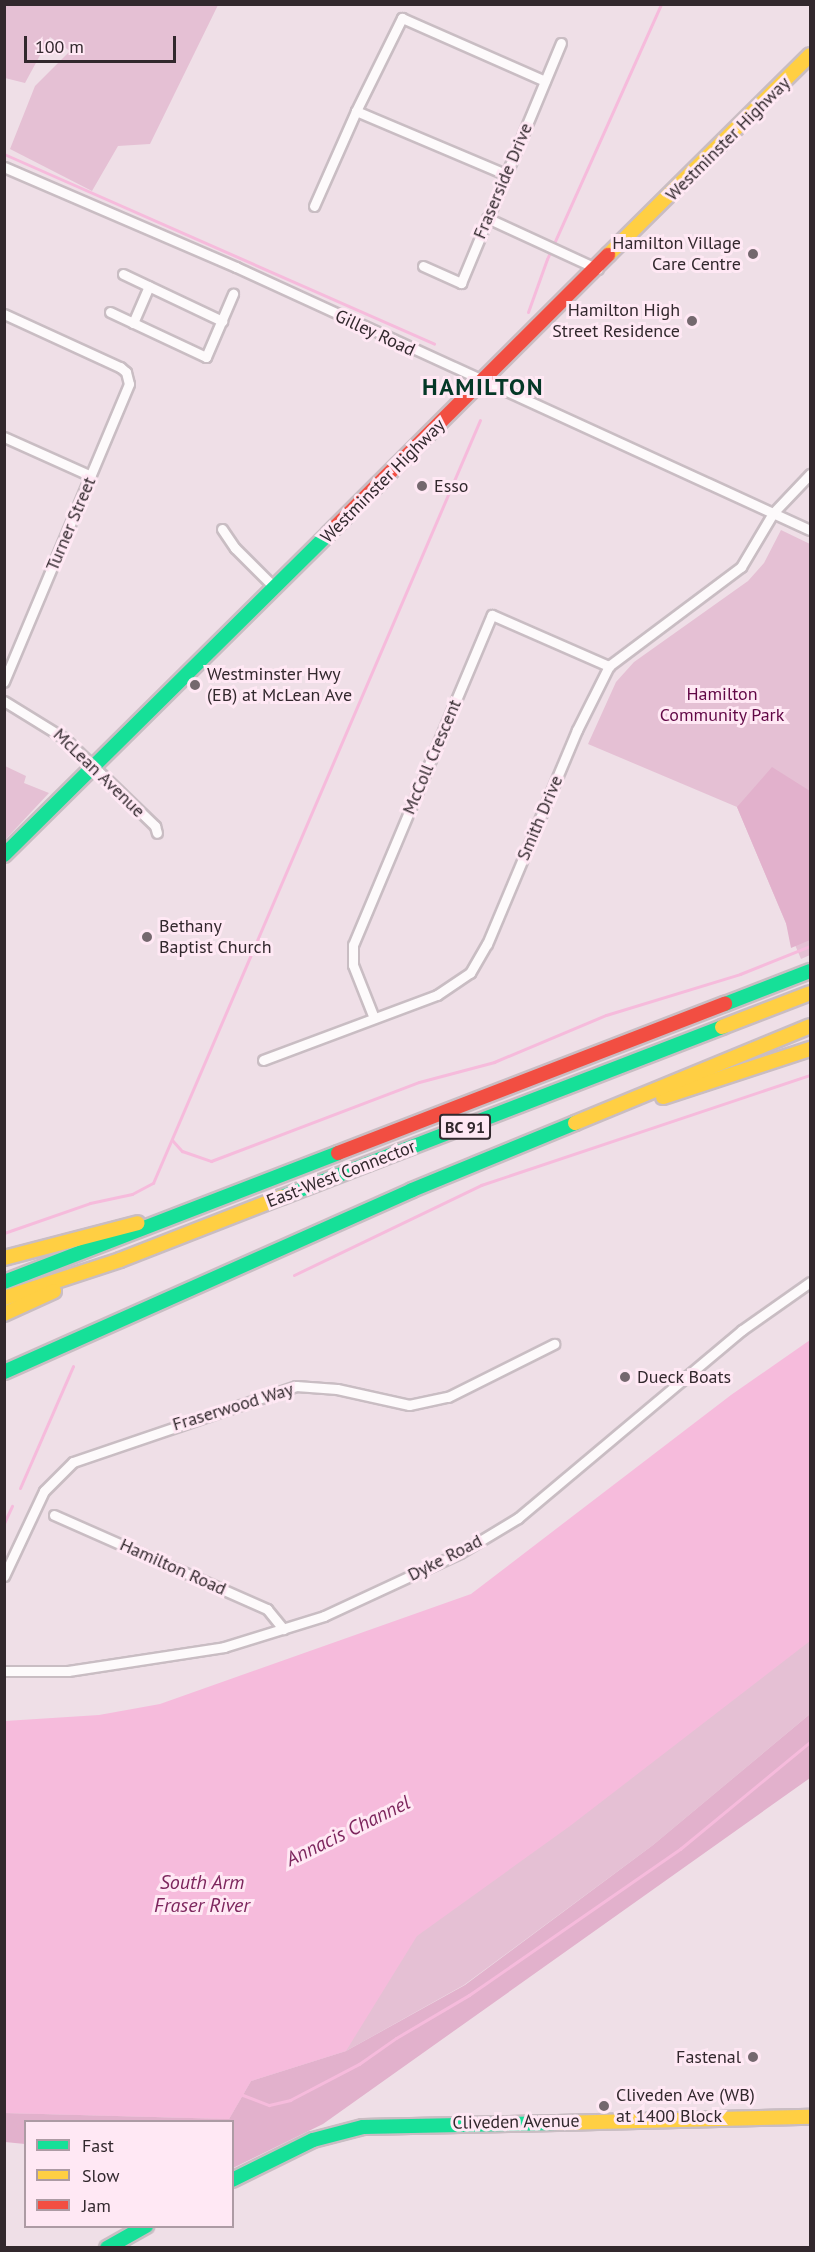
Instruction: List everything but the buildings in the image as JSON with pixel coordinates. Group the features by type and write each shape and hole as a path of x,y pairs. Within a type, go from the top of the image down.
{"main road":[{"name":"Westminster Highway","path":"4,855 598,269 810,54"},
{"path":"729,1002 810,966"},
{"name":"BC 91","path":"729,1002 810,971"},
{"name":"East-West Connector","path":"4,1298 120,1260 810,993"},
{"name":"East-West Connector","path":"4,1282 729,1002"},
{"path":"4,1372 412,1190 810,1026"},
{"path":"573,1125 810,1049"},
{"path":"4,1258 93,1232 171,1217"},
{"path":"4,1314 120,1260"},
{"name":"Cliveden Avenue","path":"234,2179 313,2140 363,2127 810,2117"},
{"path":"107,2247 142,2228"},
{"path":"121,2247 130,2235"}],"street":[{"path":"314,206 356,111 402,18 545,81"},
{"name":"Fraserside Drive","path":"423,266 461,283 561,43"},
{"path":"356,111 505,174"},
{"name":"Gilley Road","path":"4,167 484,381 810,530"},
{"path":"487,218 568,252 598,269"},
{"path":"123,274 222,321"},
{"path":"133,323 149,286"},
{"path":"110,312 206,357 233,294"},
{"name":"Turner Street","path":"4,314 120,367 126,372 129,388 4,682"},
{"path":"4,437 91,476"},
{"name":"Smith Drive","path":"263,1060 455,985 479,960 577,730 609,666 741,567 774,513 810,474"},
{"path":"222,529 235,548 275,588"},
{"name":"McColl Crescent","path":"374,1018 353,965 353,945 492,615 609,666"},
{"name":"McLean Avenue","path":"4,701 47,724 155,826 157,833"},
{"name":"Dyke Road","path":"4,1671 68,1671 224,1647 324,1616 460,1553 518,1518 742,1330 810,1282"},
{"name":"Fraserwood Way","path":"4,1576 44,1491 73,1462 296,1386 337,1389 409,1405 448,1397 554,1344"},
{"name":"Hamilton Road","path":"54,1515 267,1609 284,1629"}],"green space":[{"path":"5,4 218,5 150,144 118,146 92,191 10,149 35,86 70,51 50,37 25,83 5,78"},
{"name":"Hamilton Community Park","path":"781,530 810,544 810,955 801,959 737,807 588,744 616,682 634,662 748,581 764,563"},
{"path":"5,766 26,776 24,783 49,793 5,840"},
{"path":"810,1612 810,1714 653,1845 464,1985 346,2051 251,2081 229,2119 5,2113"}],"shaded area":[{"path":"772,767 810,791 810,940 791,948 786,923 737,807"},
{"path":"810,1714 810,1778 323,2124 234,2168 234,2120 24,2120 24,2144 5,2142 5,2113 229,2119 251,2081 346,2051 465,1985 653,1845"}],"water":[{"name":"South Arm Fraser River","path":"810,1340 810,1641 570,1826 417,1936 346,2051 251,2081 229,2119 5,2113 5,1721 99,1715 160,1704 471,1594 731,1395"}],"waterway":[{"path":"528,312 547,259 661,4"},
{"path":"4,154 434,344"},
{"path":"4,1233 90,1203 132,1194 153,1183 480,420"},
{"path":"172,1140 182,1151 211,1161 419,1082 494,1062 606,1015 740,974 810,946"},
{"path":"294,1275 481,1185 810,1075"},
{"path":"20,1488 73,1366"},
{"path":"4,1523 12,1506"},
{"path":"240,2094 269,2105 290,2100 359,2064 396,2038 469,1995 680,1849 810,1742"}],"traffic: fast":[{"path":"4,855 329,533"},
{"path":"725,1004 810,971"},
{"path":"282,1197 722,1027"},
{"path":"4,1372 412,1190 575,1123"},
{"path":"4,1282 338,1153"},
{"path":"234,2179 313,2140 363,2127 557,2123"},
{"path":"107,2248 142,2228"}],"traffic: slow":[{"path":"608,255 810,55"},
{"path":"722,1027 810,993"},
{"path":"575,1123 810,1026"},
{"path":"663,1097 810,1049"},
{"path":"4,1298 120,1260 282,1197"},
{"path":"4,1258 138,1223"},
{"path":"4,1314 54,1291"},
{"path":"557,2123 810,2117"}],"traffic: jam":[{"path":"329,533 608,255"},
{"path":"338,1153 725,1004"}],"place":[{"name":"Hamilton Village Care Centre","path":"753,254"},
{"name":"Hamilton High Street Residence","path":"692,321"},
{"name":"Esso","path":"422,486"},
{"name":"Westminster Hwy (EB) at McLean Ave","path":"195,685"},
{"name":"Bethany Baptist Church","path":"147,937"},
{"name":"Dueck Boats","path":"625,1377"},
{"name":"Fastenal","path":"753,2057"},
{"name":"Cliveden Ave (WB) at 1400 Block","path":"604,2106"}],"district":[{"name":"HAMILTON","path":"483,387"}],"water label":[{"name":"Annacis Channel","path":"348,1831"}]}
